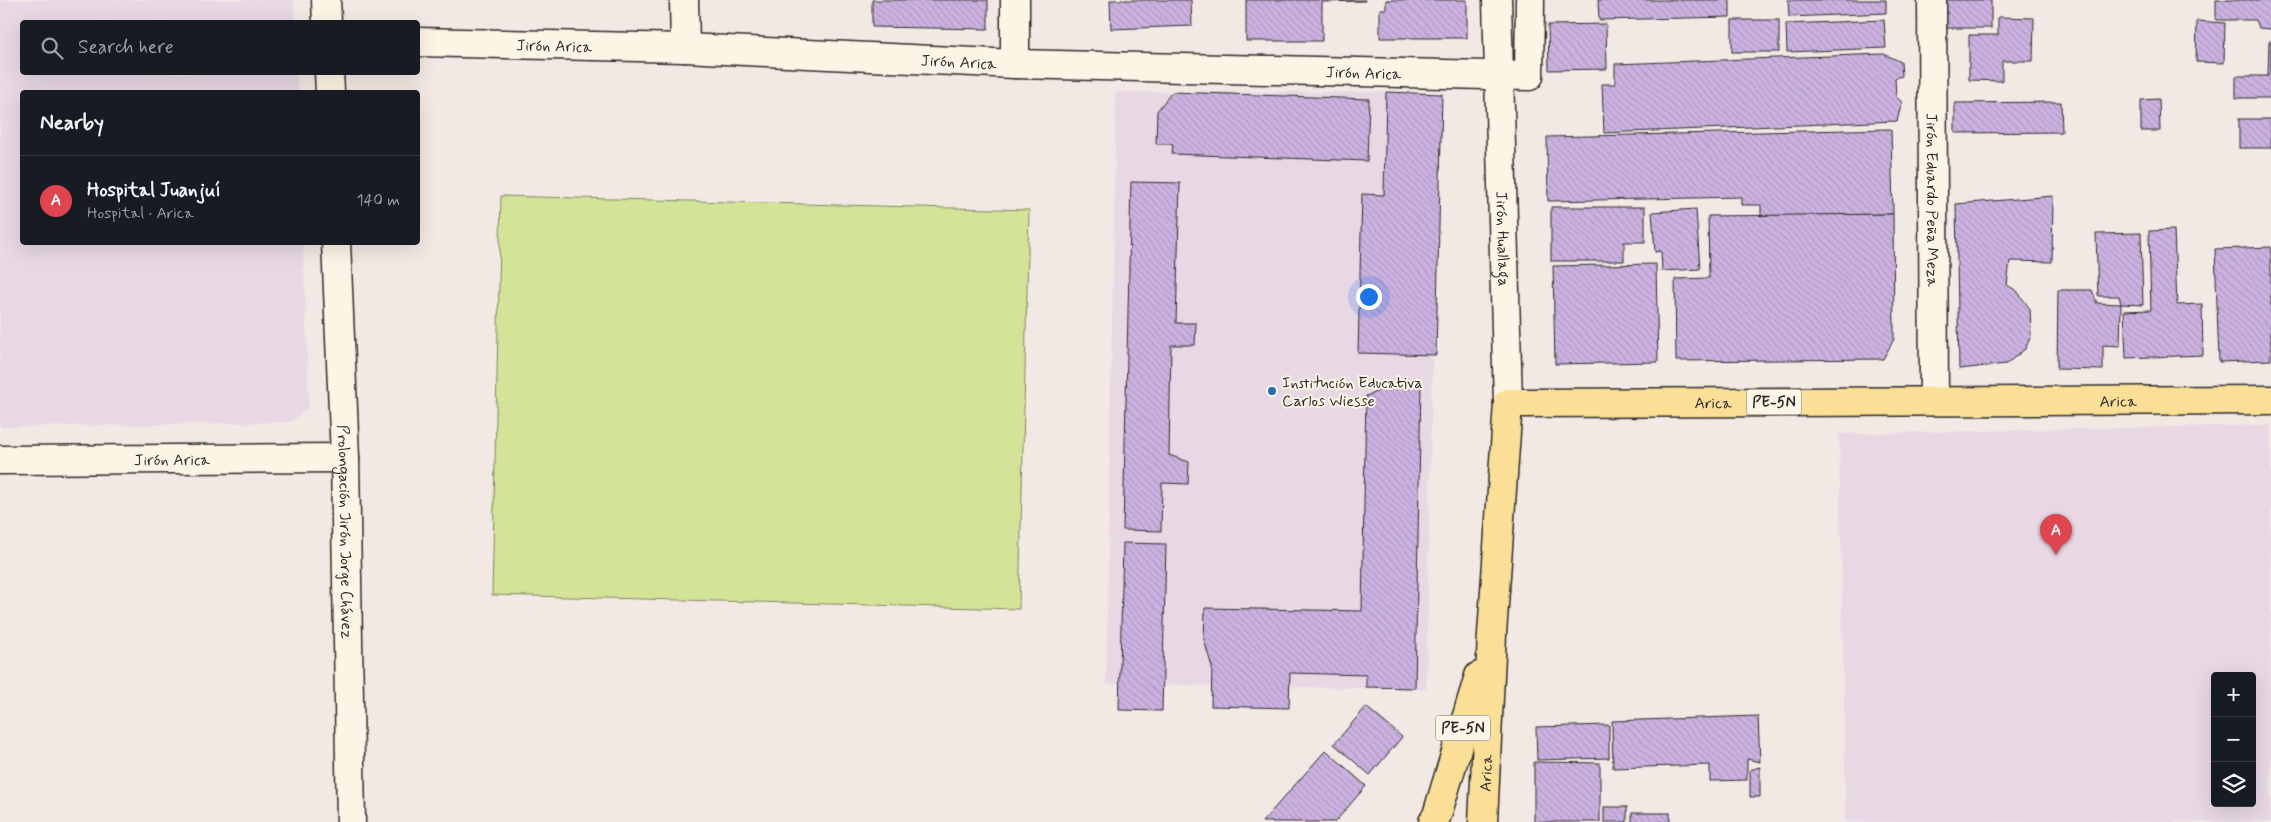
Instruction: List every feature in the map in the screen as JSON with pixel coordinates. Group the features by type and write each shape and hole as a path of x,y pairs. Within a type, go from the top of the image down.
{"highway":[{"name":"Arica","path":"1483,822 1492,634 1508,402 2271,400"},
{"name":"Arica","path":"1433,822 1437,815 1492,634"}],"street":[{"path":"326,0 327,20"},
{"path":"684,0 685,48"},
{"path":"1015,0 1015,64"},
{"name":"Jirón Huallaga","path":"1497,0 1508,402"},
{"path":"1499,74 1529,76 1530,0"},
{"name":"Jirón Eduardo Peña Meza","path":"1932,0 1934,401"},
{"name":"Jirón Arica","path":"420,42 685,48 1015,64 1499,74"},
{"path":"330,75 330,90"},
{"name":"Prolongación Jirón Jorge Chávez","path":"336,245 345,458 351,822"},
{"name":"Jirón Arica","path":"0,460 345,458"}],"shaded area":[{"path":"0,0 294,0 295,20 20,20 20,75 297,75 298,90 20,90 20,245 303,245 309,406 291,422 0,427"},
{"name":"Institución Educativa Carlos Wiesse","path":"1116,92 1386,92 1437,98 1426,689 1106,684"},
{"path":"2271,425 2271,822 1846,822 1839,434"}],"green space":[{"path":"501,196 1029,210 1019,609 492,595"}],"building":[{"path":"872,0 988,0 988,29 872,27"},
{"path":"1110,0 1191,0 1192,26 1111,29"},
{"path":"1246,0 1365,1 1322,2 1322,41 1246,41"},
{"path":"1386,0 1467,0 1467,38 1380,38 1380,9 1386,9"},
{"path":"1598,0 1730,0 1730,17 1599,20"},
{"path":"1788,0 1886,0 1886,13 1789,17"},
{"path":"1944,0 1991,0 1991,28 1944,28"},
{"path":"2216,0 2271,0 2271,29 2259,28 2256,20 2216,20"},
{"path":"1998,17 2034,18 2033,61 2002,61 2002,81 1969,80 1969,35 1998,35"},
{"path":"1732,20 1779,20 1779,52 1732,52"},
{"path":"1884,20 1886,48 1787,52 1786,24"},
{"path":"2197,21 2225,23 2224,63 2196,62"},
{"path":"1606,24 1607,69 1549,70 1548,25"},
{"path":"2269,41 2271,41 2271,98 2236,98 2236,76 2268,76"},
{"path":"1884,54 1901,62 1902,76 1895,78 1896,97 1902,102 1897,121 1604,133 1602,84 1615,84 1615,64"},
{"path":"1172,92 1369,99 1367,161 1172,154 1173,144 1156,144 1157,111"},
{"path":"1386,92 1442,94 1436,355 1358,353 1362,194 1384,195"},
{"path":"2159,99 2160,131 2141,131 2141,100"},
{"path":"2061,102 2062,132 1955,133 1955,103"},
{"path":"2239,119 2271,119 2271,148 2239,148"},
{"path":"1891,129 1893,214 1761,216 1761,205 1741,205 1741,197 1548,201 1547,137"},
{"path":"1131,182 1180,183 1176,323 1196,323 1195,345 1171,345 1169,455 1189,462 1188,484 1162,483 1161,531 1123,530"},
{"path":"2053,196 2052,262 2010,261 2007,285 2017,291 2030,309 2031,336 2025,349 2006,364 1959,369 1956,204"},
{"path":"1551,207 1645,207 1645,242 1624,242 1624,261 1551,261"},
{"path":"1696,209 1700,269 1662,271 1661,251 1655,252 1652,212"},
{"path":"1893,214 1894,339 1883,359 1676,361 1675,279 1709,278 1708,216"},
{"path":"2174,230 2177,305 2202,304 2203,355 2126,358 2124,311 2151,310 2149,231"},
{"path":"2141,233 2143,305 2121,304 2119,296 2098,296 2096,234"},
{"path":"2271,247 2271,360 2219,362 2215,249"},
{"path":"1656,264 1658,362 1555,364 1553,266"},
{"path":"2058,290 2092,290 2097,303 2121,304 2120,346 2103,345 2103,370 2057,369"},
{"path":"1398,383 1421,384 1415,688 1366,687 1366,675 1290,673 1289,708 1211,706 1212,667 1204,640 1205,608 1362,611 1366,396"},
{"path":"1123,543 1166,544 1162,711 1119,710"},
{"path":"1366,707 1402,737 1370,775 1334,744"},
{"path":"1758,716 1760,762 1747,759 1747,780 1710,781 1710,765 1613,768 1612,721"},
{"path":"1609,725 1609,758 1537,760 1536,727"},
{"path":"1326,750 1366,786 1335,822 1262,822"},
{"path":"1534,762 1600,763 1600,822 1534,822"},
{"path":"1760,767 1760,797 1750,797 1750,770"},
{"path":"1604,807 1627,807 1627,822 1604,822"},
{"path":"1632,813 1670,813 1670,822 1632,822"}],"place":[{"name":"Institución Educativa Carlos Wiesse","path":"1272,391"},
{"name":"Hospital Juanjuí","path":"2056,555"}]}
